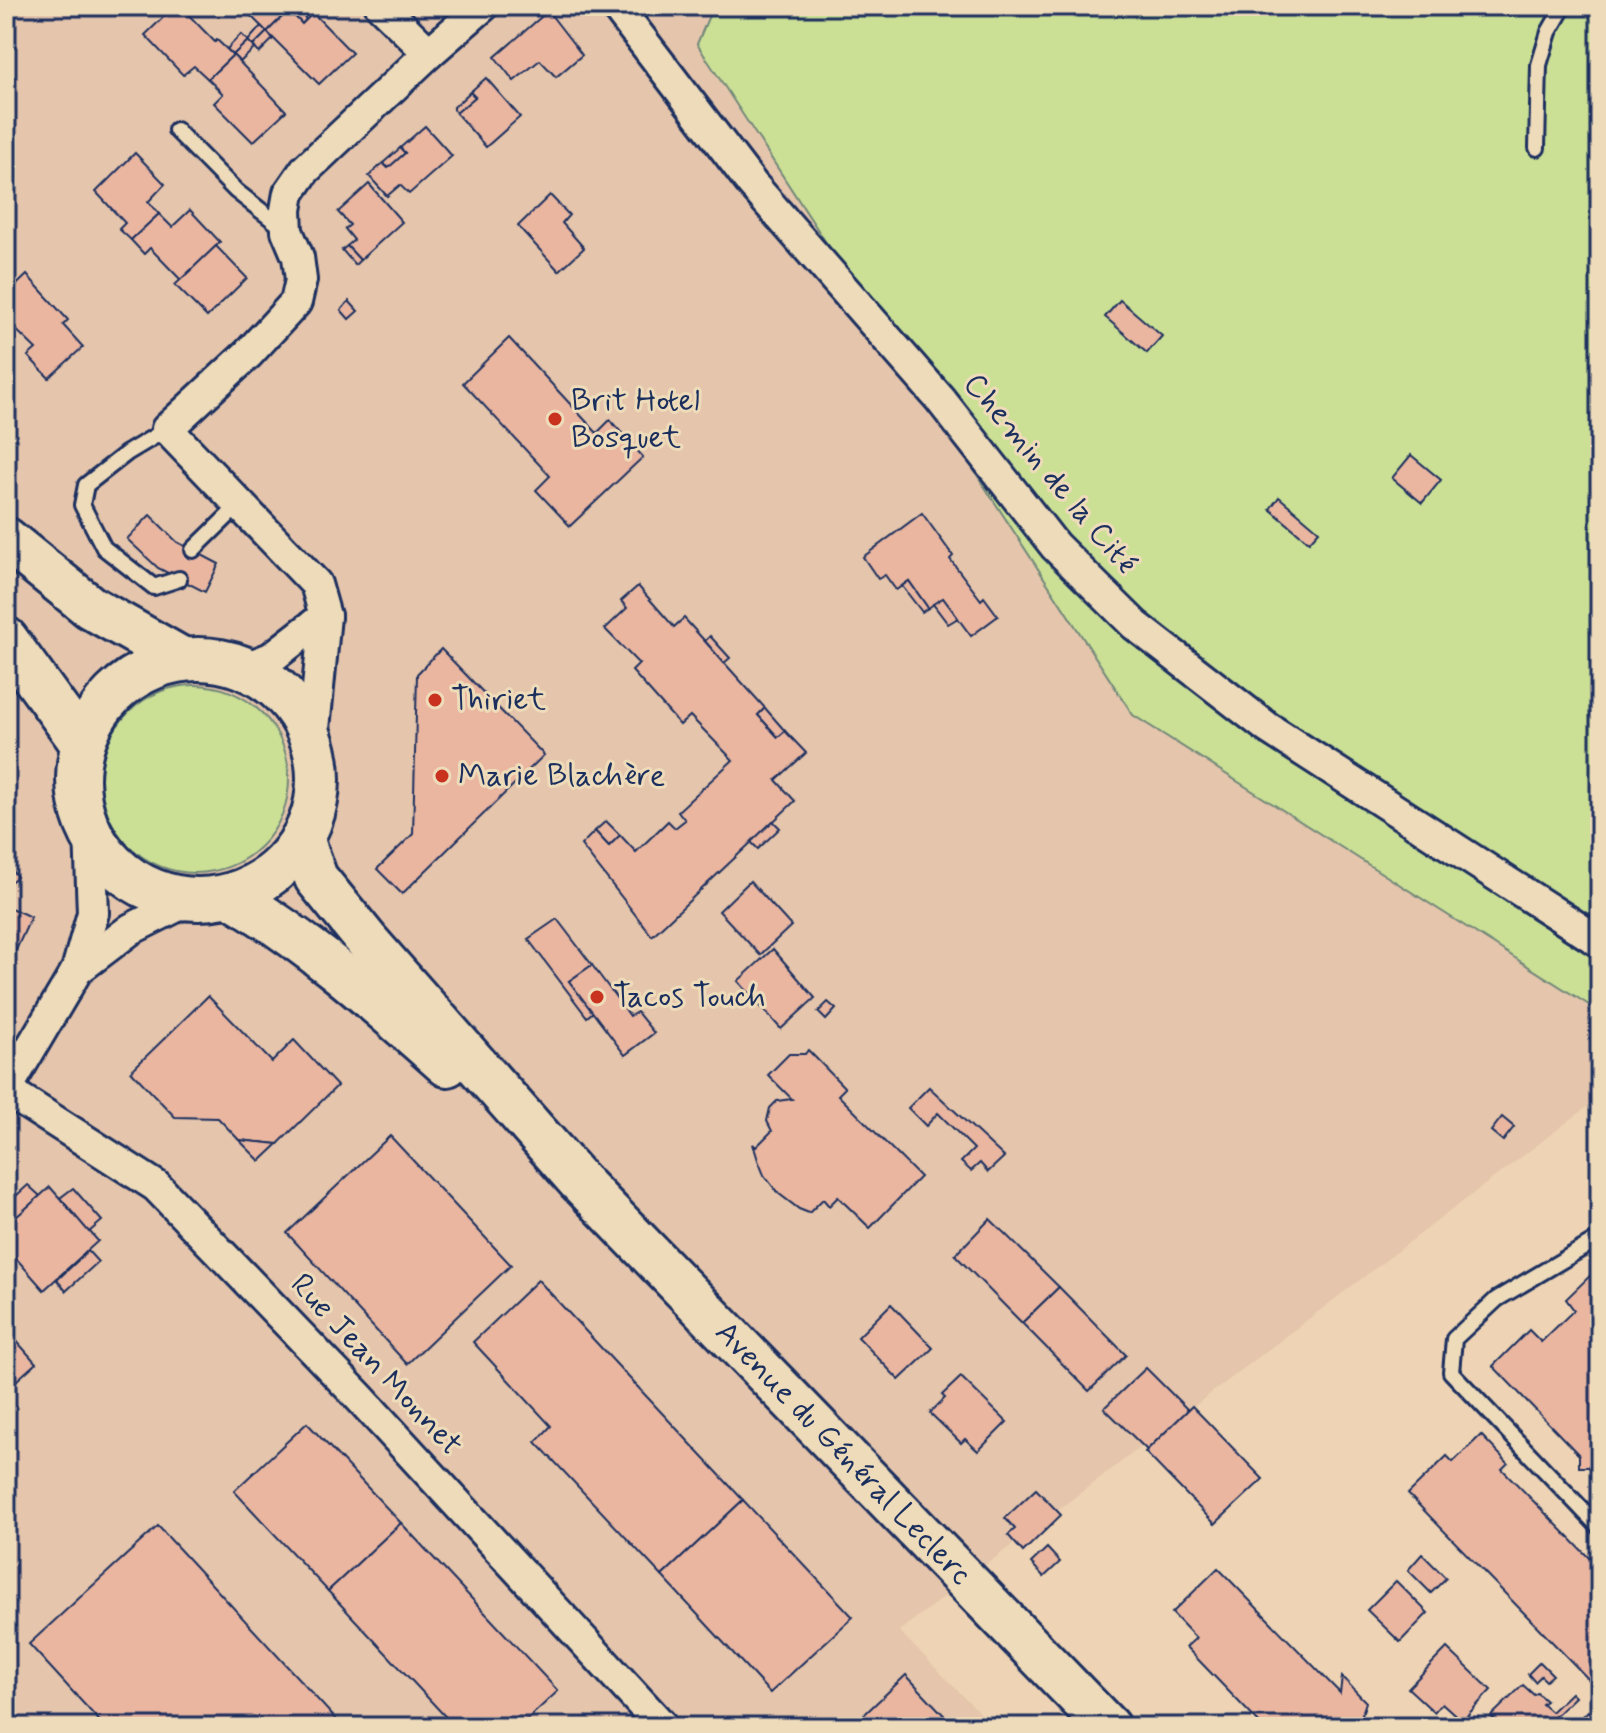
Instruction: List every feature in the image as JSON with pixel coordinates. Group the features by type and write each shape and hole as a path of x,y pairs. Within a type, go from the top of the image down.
{"main road":[{"path":"6,539 90,607 182,659"},
{"path":"6,639 82,744"},
{"path":"201,658 245,668 287,697 305,722 313,739 319,768 315,813 303,841 284,865 262,883 231,896 189,900 158,893 135,882 108,859 90,832 81,809 77,778 82,744 94,718 115,691 140,673 168,662 201,658"},
{"name":"Avenue du Général Leclerc","path":"303,841 316,878 368,942 579,1181 1108,1727"},
{"name":"Avenue du Général Leclerc","path":"231,896 273,921 363,991 579,1181"}],"street":[{"path":"381,6 429,53"},
{"path":"313,739 325,616 316,584 167,429 248,354 296,302 301,280 298,257 287,231 286,210 289,193 305,170 483,6"},
{"name":"Chemin de la Cité","path":"616,6 752,184 940,399 1055,546 1135,625 1268,728 1600,942"},
{"path":"245,668 271,658 325,616"},
{"name":"Rue Jean Monnet","path":"90,832 93,913 77,970 6,1090 156,1186 359,1397 663,1727"},
{"name":"Rue Jean Monnet","path":"77,970 131,929 189,900"}],"lane":[{"path":"1537,148 1539,65 1549,32 1564,6"},
{"path":"176,130 236,191 287,231"},
{"path":"167,429 127,453 86,485 82,505 104,548 154,587 179,579"},
{"path":"193,550 239,505"},
{"path":"1600,1238 1497,1299 1454,1339 1451,1372 1600,1528"}],"shaded area":[{"path":"6,6 713,6 697,44 1133,715 1600,1012 1600,1097 899,1631 994,1727 6,1727"}],"green space":[{"path":"713,6 1600,6 1600,635 1594,644 1600,646 1600,1012 1133,715 697,44"},
{"path":"195,685 231,693 261,713 281,743 289,779 281,815 261,845 231,865 195,873 159,865 129,845 109,815 101,779 109,743 129,713 159,693"}],"building":[{"path":"175,6 180,6 215,42 217,40 233,55 208,79 194,66 183,75 145,35"},
{"path":"241,6 279,6 286,13 267,32"},
{"path":"293,6 306,19 302,24 289,10"},
{"path":"289,10 302,24 313,13 352,53 319,84 267,32"},
{"path":"548,11 582,55 556,77 540,60 514,81 495,57"},
{"path":"261,26 267,32 253,46 248,41"},
{"path":"267,32 273,39 259,53 253,46"},
{"path":"241,34 248,41 233,55 227,49"},
{"path":"248,41 255,48 240,62 233,55"},
{"path":"233,55 286,111 253,142 214,103 223,94 208,79"},
{"path":"486,78 520,117 486,147 456,113 475,97 470,92"},
{"path":"470,92 475,97 456,113 453,108"},
{"path":"425,126 452,156 409,194 400,185 387,196 369,176 383,163 388,168 405,153 400,148"},
{"path":"400,148 405,153 388,168 383,163"},
{"path":"135,153 165,184 148,202 159,214 131,240 119,229 125,223 96,192"},
{"path":"369,184 402,222 360,260 347,246 354,240 345,229 350,225 338,212"},
{"path":"550,195 569,215 562,223 584,248 559,271 518,226"},
{"path":"190,210 220,242 181,280 150,248 144,254 131,240 159,214 172,227"},
{"path":"216,246 247,278 207,317 175,285"},
{"path":"347,246 360,260 355,265 342,250"},
{"path":"27,275 68,320 63,325 83,347 49,378 28,356 36,349 6,320 6,295"},
{"path":"1120,300 1162,336 1147,353 1105,317"},
{"path":"349,301 358,311 349,319 341,310"},
{"path":"509,338 597,433 610,420 643,457 570,526 536,490 550,476 463,383"},
{"path":"1411,455 1441,480 1422,503 1392,478"},
{"path":"1279,497 1319,531 1309,542 1270,509"},
{"path":"922,513 953,556 950,559 981,600 984,597 998,616 971,636 943,598 928,608 909,581 896,590 885,575 878,579 863,557"},
{"path":"150,515 177,542 219,564 205,592 158,568 127,539"},
{"path":"909,581 928,608 922,612 902,586"},
{"path":"638,586 674,627 684,618 765,708 758,715 778,737 785,731 806,753 776,780 795,801 652,936 581,845 595,831 609,846 620,835 636,852 668,821 675,828 685,820 678,811 733,760 690,716 680,725 632,671 639,664 605,629 627,608 621,601"},
{"path":"943,598 958,618 948,624 933,604"},
{"path":"710,636 730,658 724,663 705,641"},
{"path":"441,649 544,755 402,894 377,869 413,834 417,674"},
{"path":"765,708 785,731 778,737 758,715"},
{"path":"606,821 620,835 609,846 595,831"},
{"path":"773,821 780,828 758,849 751,842"},
{"path":"6,863 17,877 6,885"},
{"path":"750,881 791,926 760,955 719,911"},
{"path":"6,906 31,917 6,972"},
{"path":"557,919 592,965 569,981 593,1012 587,1017 528,939"},
{"path":"773,949 815,998 781,1029 738,981"},
{"path":"592,965 630,1016 637,1012 654,1033 625,1055 569,981"},
{"path":"208,996 272,1062 294,1040 337,1086 278,1144 239,1140 218,1118 175,1117 131,1071"},
{"path":"828,1002 836,1009 826,1020 818,1012"},
{"path":"808,1050 845,1088 838,1095 920,1177 870,1228 838,1197 829,1206 823,1199 809,1213 799,1209 778,1193 764,1175 758,1160 753,1144 756,1147 772,1131 767,1121 770,1108 777,1101 792,1099 768,1075 789,1054 805,1054"},
{"path":"929,1087 1004,1157 988,1172 980,1163 971,1171 961,1162 974,1149 938,1113 926,1126 908,1108"},
{"path":"1502,1117 1514,1127 1503,1141 1491,1131"},
{"path":"390,1136 511,1265 407,1364 287,1233"},
{"path":"239,1140 278,1144 260,1161"},
{"path":"28,1185 40,1196 8,1225 6,1205"},
{"path":"50,1187 98,1241 44,1290 6,1247 6,1226"},
{"path":"73,1188 102,1221 89,1232 60,1198"},
{"path":"990,1219 1059,1287 1022,1323 955,1255"},
{"path":"88,1251 98,1262 66,1291 57,1280"},
{"path":"1600,1266 1600,1476 1591,1467 1579,1467 1579,1455 1493,1366 1529,1330 1541,1342 1574,1310 1566,1299"},
{"path":"538,1280 743,1500 662,1576 536,1442 551,1426 473,1342"},
{"path":"1059,1287 1126,1355 1089,1391 1022,1323"},
{"path":"891,1304 933,1348 899,1380 858,1337"},
{"path":"6,1329 36,1363 6,1390"},
{"path":"1146,1368 1188,1410 1147,1450 1104,1408"},
{"path":"961,1377 1007,1422 978,1451 965,1439 961,1443 930,1413 945,1398 942,1395"},
{"path":"1192,1406 1263,1479 1215,1524 1145,1452"},
{"path":"307,1423 401,1523 328,1591 234,1491"},
{"path":"1481,1435 1508,1463 1502,1469 1600,1569 1600,1691 1408,1494 1447,1456 1453,1462"},
{"path":"1036,1489 1061,1515 1023,1552 1008,1535 1015,1529 1005,1518"},
{"path":"743,1500 853,1617 770,1693 662,1576"},
{"path":"401,1523 558,1691 519,1727 455,1727 328,1591"},
{"path":"158,1526 343,1727 105,1727 29,1644"},
{"path":"1047,1548 1060,1562 1044,1577 1031,1563"},
{"path":"1422,1554 1446,1578 1431,1593 1408,1570"},
{"path":"1218,1568 1340,1693 1342,1677 1366,1702 1361,1717 1371,1727 1263,1727 1186,1647 1196,1638 1172,1613"},
{"path":"1396,1581 1428,1613 1400,1642 1367,1610"},
{"path":"1447,1648 1491,1690 1462,1721 1442,1703 1434,1712 1408,1688"},
{"path":"1540,1662 1553,1675 1546,1681 1541,1676 1535,1682 1528,1674"},
{"path":"906,1675 955,1727 851,1727"},
{"path":"1523,1685 1546,1701 1542,1704 1551,1712 1571,1693 1575,1697 1545,1727 1501,1727 1491,1716"},
{"path":"1588,1711 1600,1727 1587,1727 1580,1719"}],"place":[{"name":"Brit Hotel Bosquet","path":"555,419"},
{"name":"Thiriet","path":"435,700"},
{"name":"Marie Blachère","path":"442,776"},
{"name":"Tacos Touch","path":"597,997"}]}
